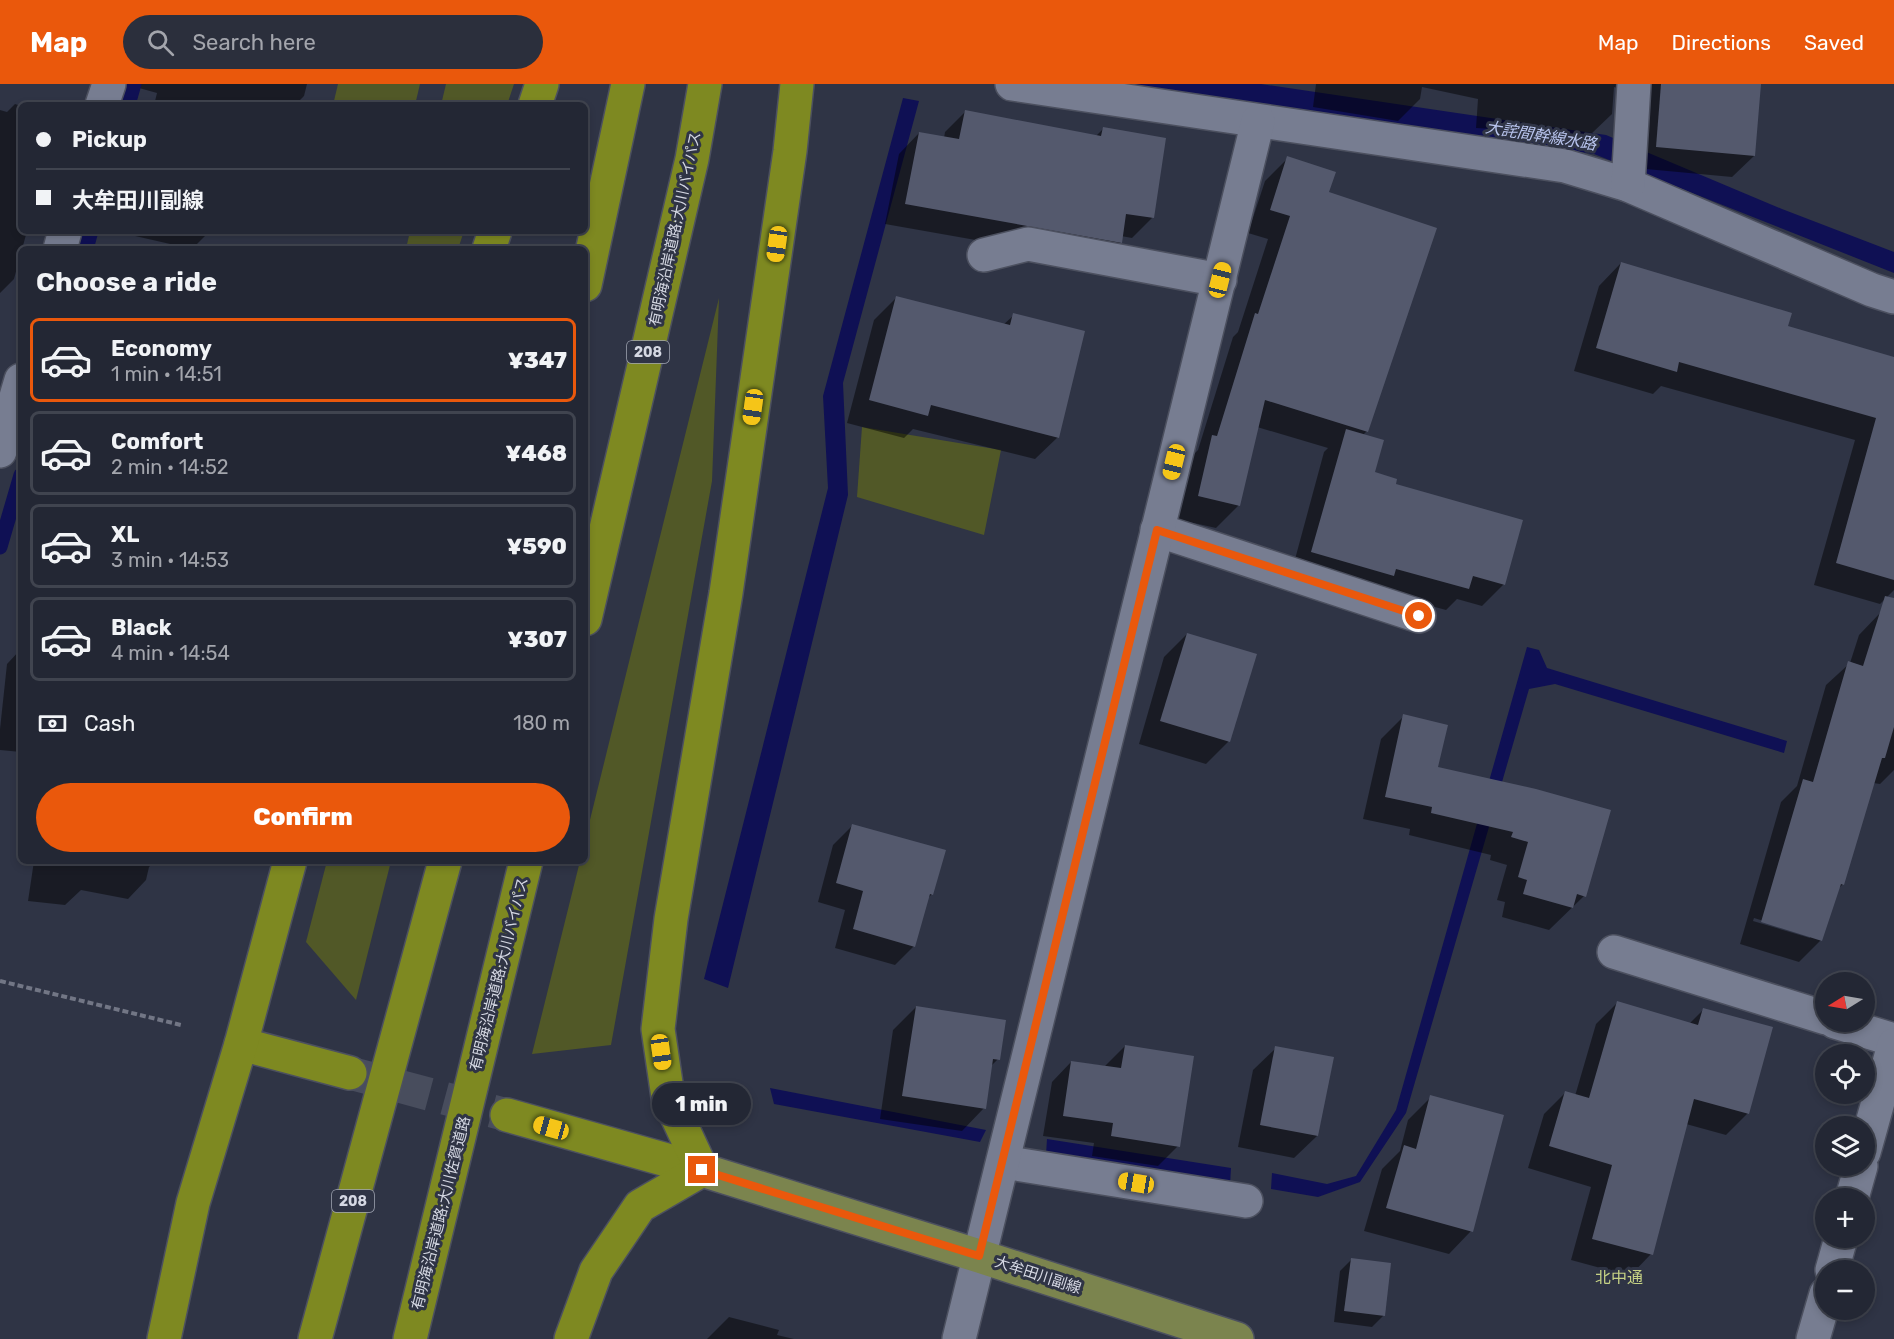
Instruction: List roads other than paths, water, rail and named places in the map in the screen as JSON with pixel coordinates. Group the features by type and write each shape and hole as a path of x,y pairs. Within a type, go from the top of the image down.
{"highway":[{"path":"536,102 542,84"},
{"path":"588,271 628,84"},
{"name":"有明海沿岸道路;大川バイパス","path":"588,606 689,171 705,84"},
{"path":"702,1170 668,1097 658,1029 671,919 728,581 790,151 797,84"},
{"path":"164,1339 193,1203 241,1044 290,864"},
{"name":"208","path":"315,1339 444,864"},
{"name":"有明海沿岸道路;大川バイパス","path":"472,1086 525,864"},
{"path":"241,1044 350,1074"},
{"name":"有明海沿岸道路;大川佐賀道路","path":"410,1339 472,1086"},
{"path":"507,1115 702,1170"},
{"path":"571,1339 596,1271 640,1206 702,1170"}],"main road":[{"name":"大牟田川副線","path":"702,1170 1237,1339"}],"street":[{"path":"103,102 109,84"},
{"path":"1012,84 1565,166 1628,185 1872,290 1894,297"},
{"path":"1628,185 1634,84"},
{"path":"959,1339 1258,121"},
{"path":"984,255 1028,244 1220,280"},
{"path":"0,451 18,390"},
{"path":"1157,530 1419,616"},
{"path":"1614,952 1815,1015"},
{"path":"1868,1032 1894,1040"},
{"path":"1874,1116 1894,1045"},
{"path":"1003,1162 1246,1201"},
{"path":"1813,1339 1818,1320"}],"water":[{"name":"大詫間幹線水路","path":"1128,84 1261,84 1606,135 1782,209 1894,252 1894,273 1594,154"},
{"path":"903,98 919,101 843,383 848,495 728,988 704,979 828,488 823,396"},
{"path":"1527,647 1539,650 1547,668 1787,741 1784,753 1555,684 1529,689 1406,1113 1360,1182 1318,1197 1271,1189 1272,1173 1327,1184 1356,1176 1396,1110"},
{"path":"770,1088 986,1130 980,1142 774,1104"},
{"path":"1047,1139 1231,1168 1230,1185 1046,1155"}],"waterway":[{"path":"129,102 134,84"},
{"path":"87,246 90,234"},
{"path":"0,547 18,485"}],"tunnel":[{"path":"350,1073 507,1115"}],"district":[{"name":"北中通","path":"1619,1277"}]}
